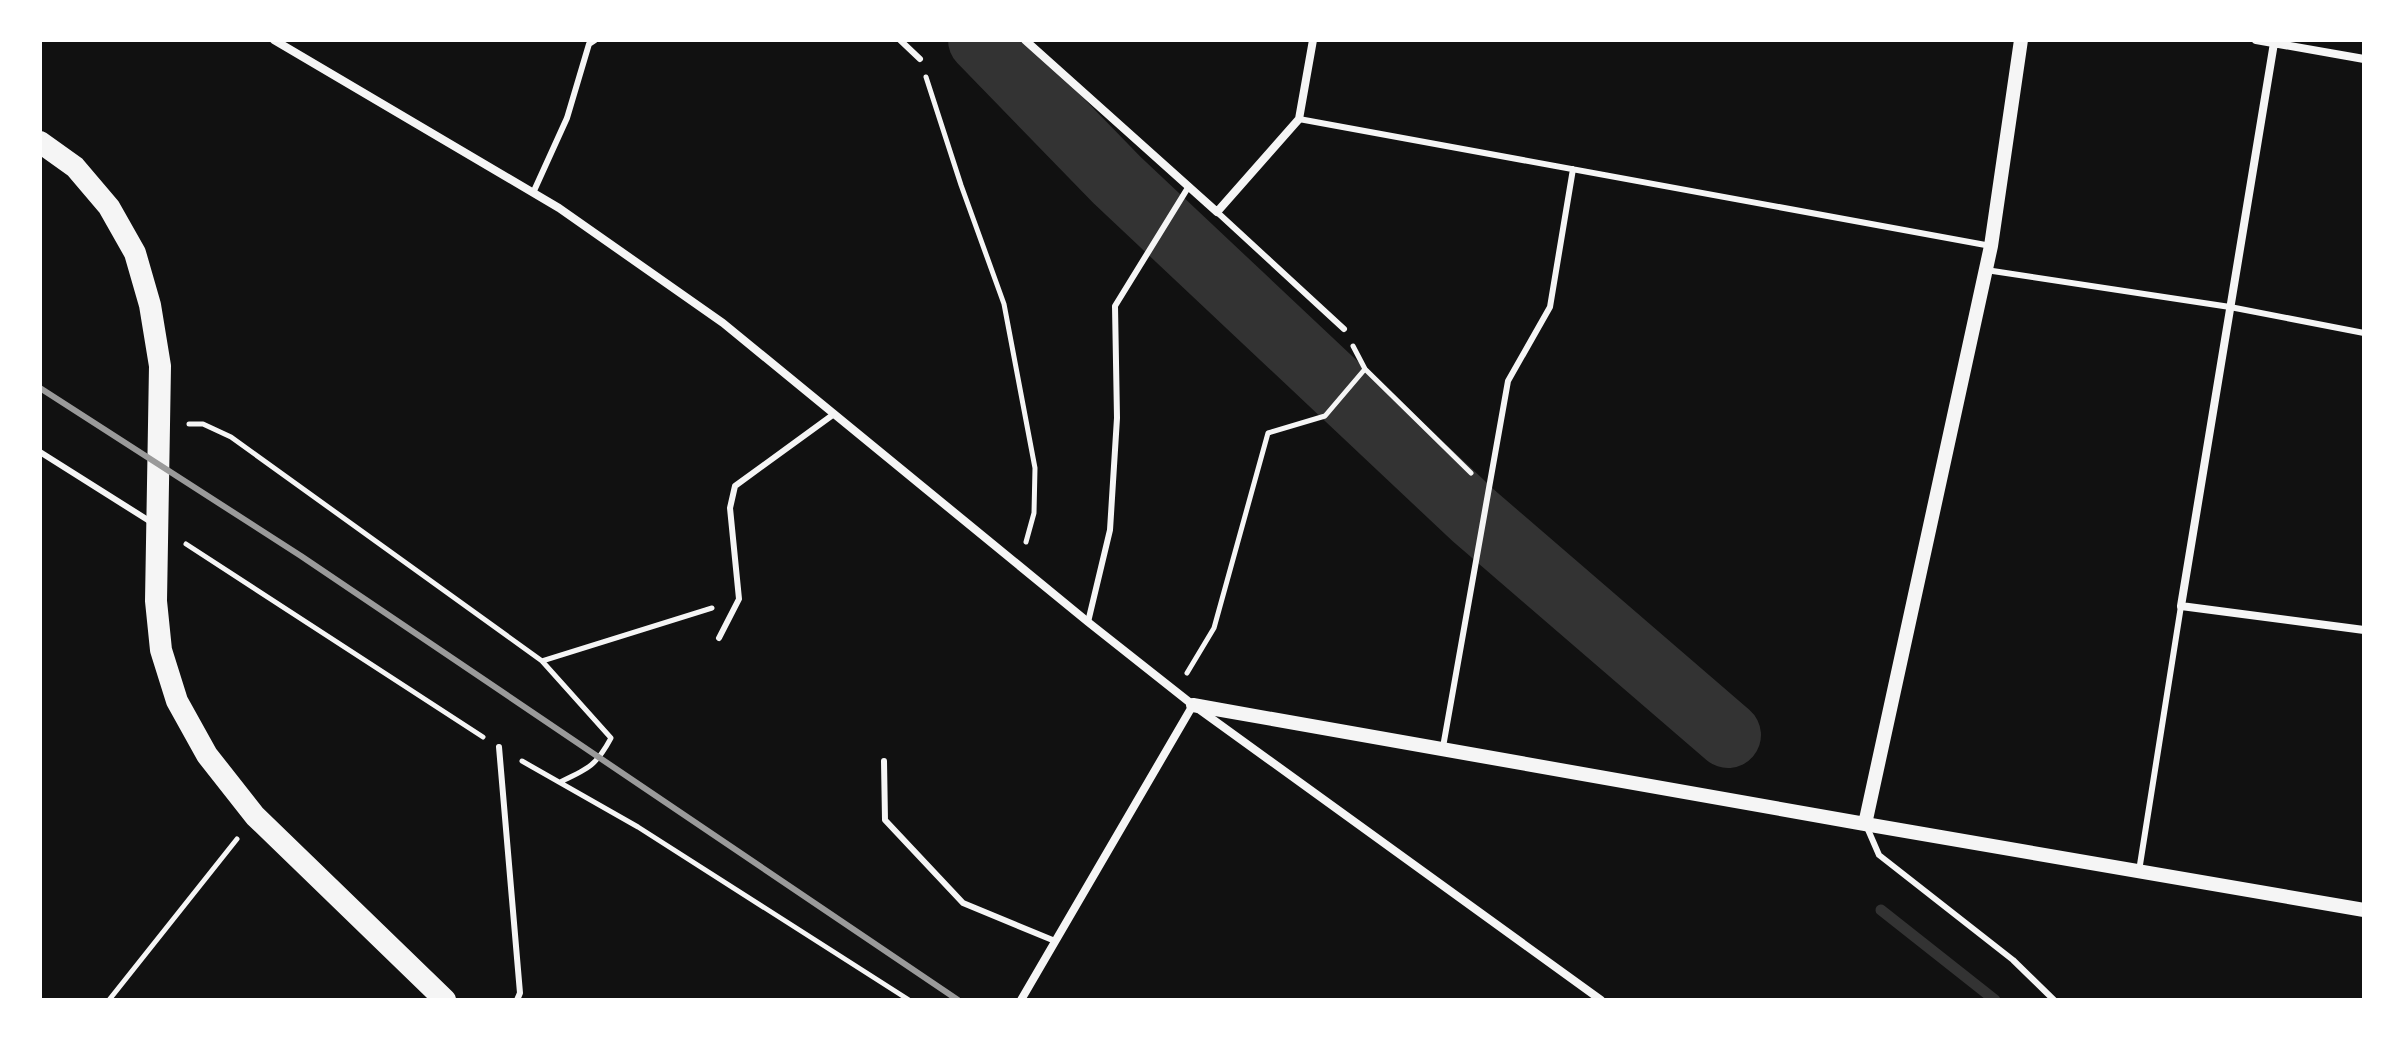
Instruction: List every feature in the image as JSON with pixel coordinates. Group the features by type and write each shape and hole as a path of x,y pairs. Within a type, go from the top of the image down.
{"highway":[{"path":"40,142 75,167 109,207 135,253 150,305 160,366 157,613 161,650 177,701 207,755 255,816 445,1000"}],"street":[{"path":"274,40 559,208 723,323 1193,705 1601,1000"},
{"path":"1025,40 1217,212 1299,119 1313,40"},
{"path":"1865,824 1991,246 2021,40"},
{"path":"2256,40 2364,59"},
{"path":"2274,43 2181,606 2364,630"},
{"path":"1193,705 2364,910"},
{"path":"1021,1000 1193,705"}],"lane":[{"path":"533,193 567,118 589,44 595,40"},
{"path":"900,40 920,59"},
{"path":"1299,119 1991,246"},
{"path":"1442,749 1508,381 1550,307 1573,169"},
{"path":"1088,622 1110,530 1117,418 1115,306 1189,186"},
{"path":"1217,212 1344,329"},
{"path":"1986,270 2230,307 2364,333"},
{"path":"719,638 739,599 730,508 735,486 834,414"},
{"path":"40,452 157,526"},
{"path":"2139,871 2181,606"},
{"path":"499,747 520,993 517,1000"},
{"path":"884,761 885,820 953,893 963,903 1055,941"},
{"path":"1865,824 1879,855 2013,960 2054,1000"}],"path":[{"path":"920,59 1004,304 1035,468 1034,513 1019,566"},
{"path":"1344,329 1365,369 1489,490"},
{"path":"1176,691 1214,628 1268,433 1325,416 1365,369"},
{"path":"158,426 203,424 231,437 542,661 611,738 600,758 587,770 559,782"},
{"path":"157,526 499,747 638,827 909,1000"},
{"path":"542,661 739,599"},
{"path":"109,1000 255,816"}],"waterway":[{"path":"981,40 1117,180 1474,516 1728,735"},
{"path":"1881,910 1995,1000"}],"railway":[{"path":"40,388 301,556 958,1000"}]}
